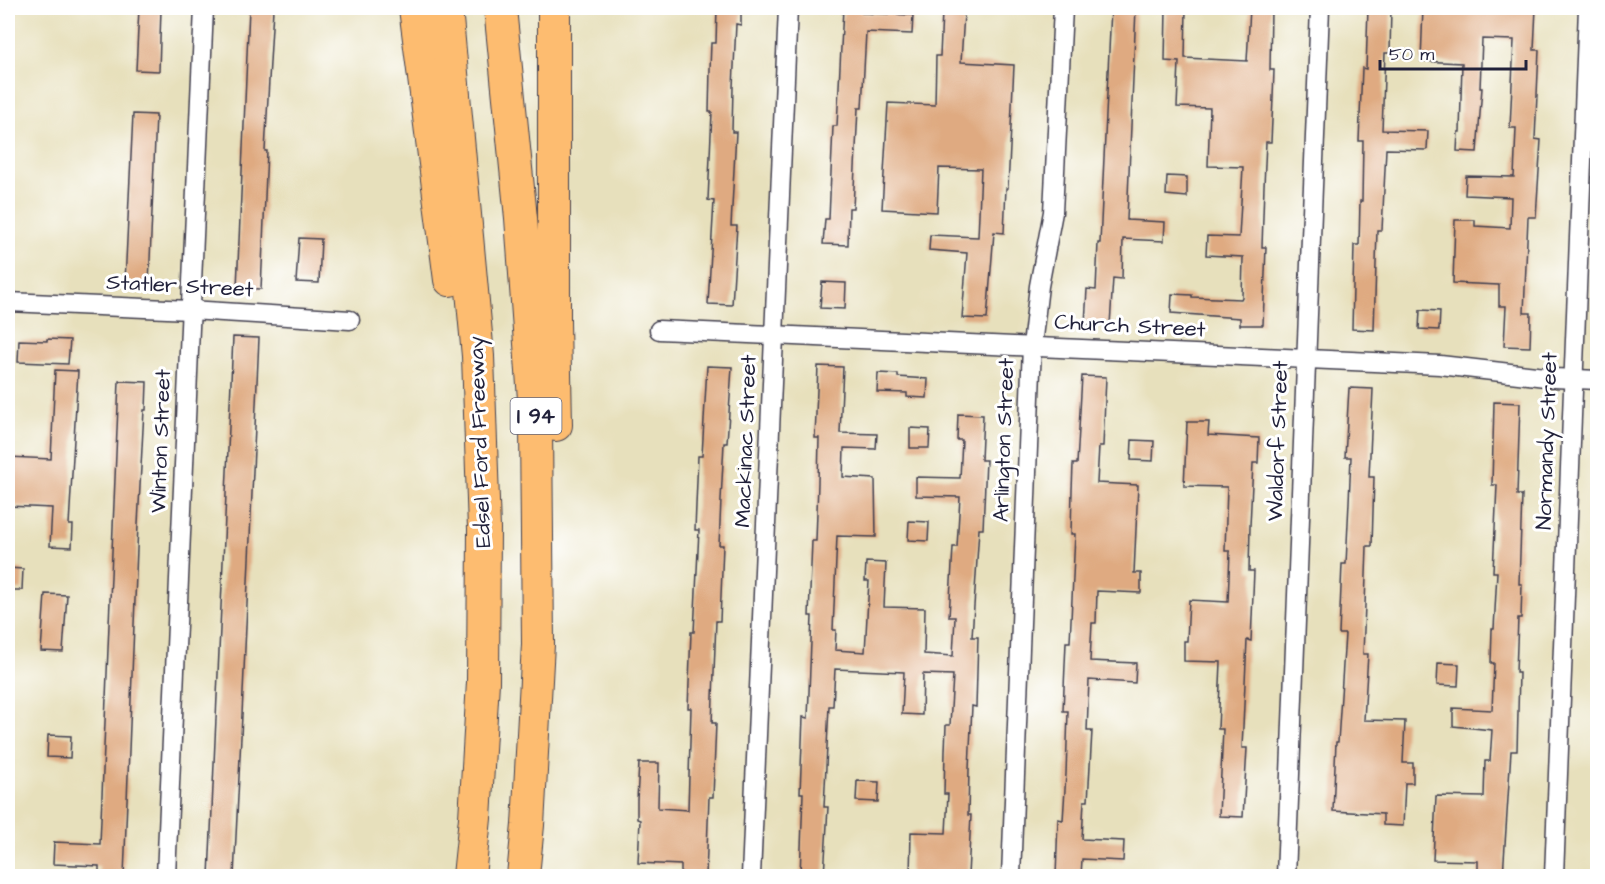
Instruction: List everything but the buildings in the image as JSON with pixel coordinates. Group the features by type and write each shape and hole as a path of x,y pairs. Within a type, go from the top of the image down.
{"highway":[{"path":"416,8 456,329 466,507 484,655"},
{"name":"Edsel Ford Freeway","path":"446,8 478,356 484,529 484,655 475,818 469,876"},
{"name":"I 94","path":"500,8 520,218 536,427 538,644 523,876"},
{"path":"528,825 550,733 557,636 554,8"}],"street":[{"name":"Winton Street","path":"166,876 204,8"},
{"name":"Mackinac Street","path":"751,876 788,8"},
{"name":"Arlington Street","path":"1011,876 1032,346 1039,286 1053,213 1063,8"},
{"name":"Waldorf Street","path":"1286,876 1320,8"},
{"name":"Normandy Street","path":"1554,876 1588,8"},
{"name":"Statler Street","path":"8,302 351,320"},
{"name":"Church Street","path":"659,330 1440,365 1598,380"}]}
